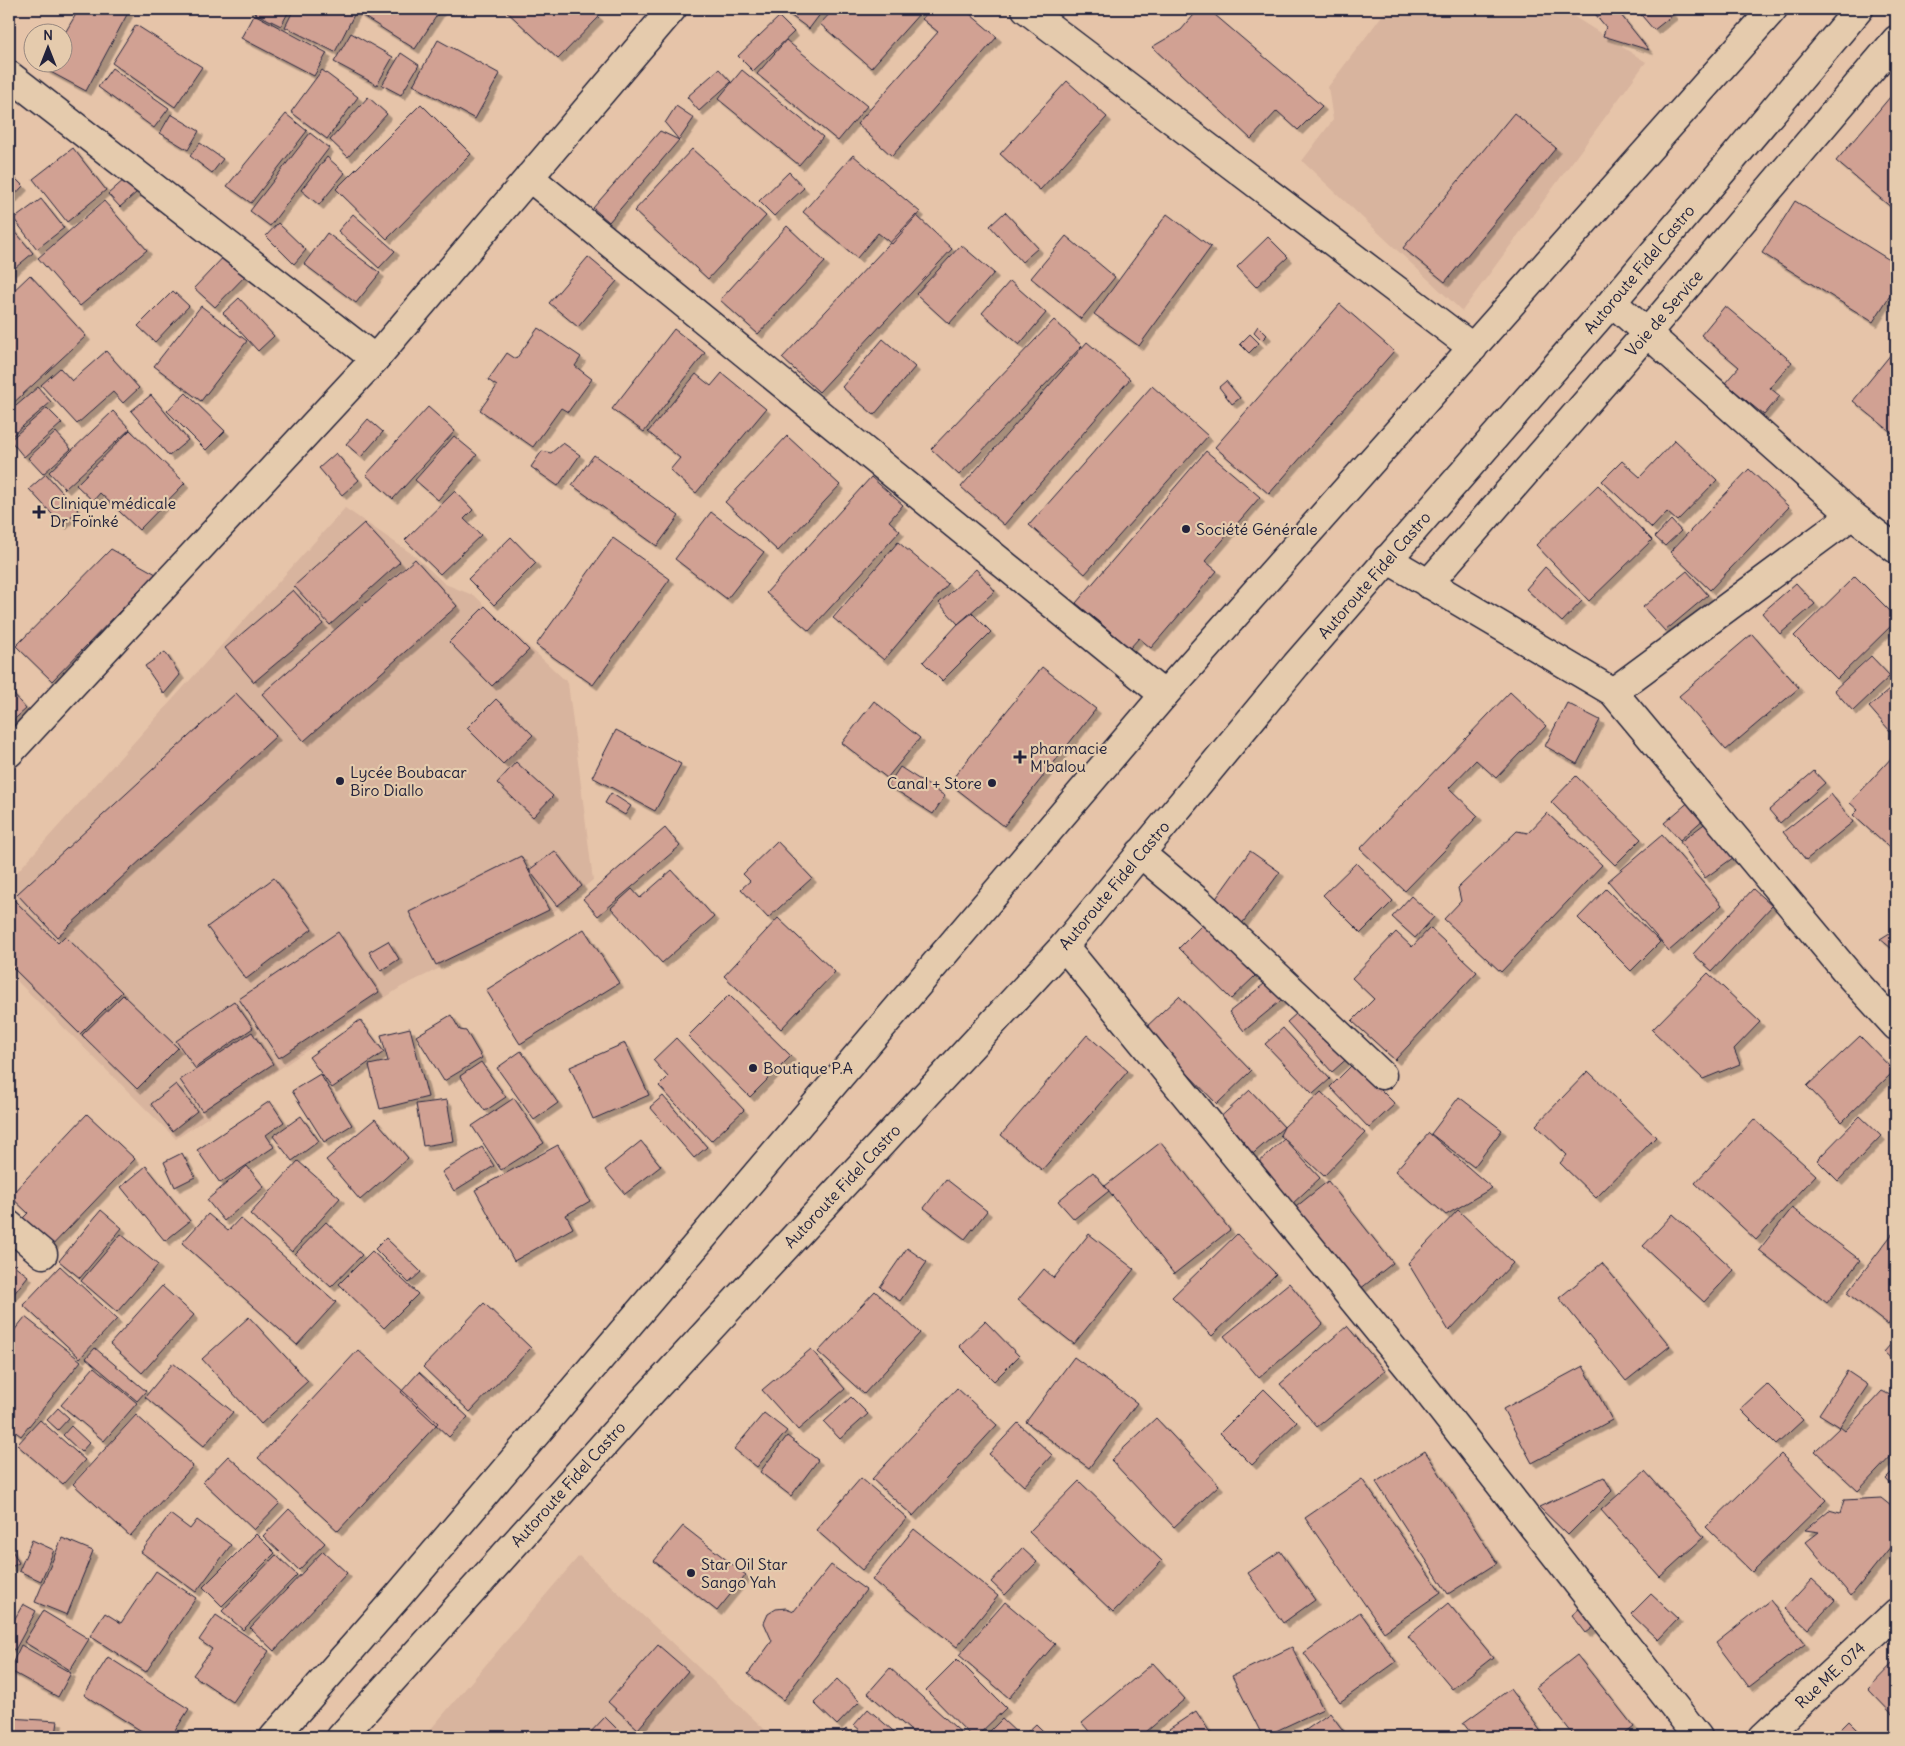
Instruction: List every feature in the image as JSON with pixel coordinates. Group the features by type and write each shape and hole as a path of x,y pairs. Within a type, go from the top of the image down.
{"main road":[{"path":"9,753 375,359 672,9"},
{"path":"1026,9 1472,348"},
{"path":"274,1737 437,1550 1164,695 1773,9"},
{"name":"Autoroute Fidel Castro","path":"341,1737 644,1400 1064,946 1296,666 1612,302 1859,9"},
{"name":"Voie de Service","path":"1428,584 1647,333 1896,40"},
{"path":"9,75 375,359"},
{"path":"529,177 1164,695"},
{"path":"1612,302 1852,515 1896,549"},
{"path":"1613,692 1852,515"},
{"path":"1388,560 1613,692 1851,977 1896,1026"},
{"path":"1140,853 1200,903 1382,1075"},
{"path":"1064,946 1413,1373 1698,1737"},
{"path":"9,1225 43,1254"},
{"name":"Rue ME. 074","path":"1764,1737 1896,1613"}],"shaded area":[{"path":"1387,9 1562,9 1646,62 1462,311 1302,161 1333,120 1328,87"},
{"name":"Lycée Boubacar Biro Diallo","path":"345,508 415,556 445,584 475,596 568,683 593,880 551,914 401,987 176,1139 9,973 9,881"},
{"path":"579,1556 773,1737 424,1737"}],"building":[{"path":"79,9 130,9 86,91 51,72 72,72 71,22"},
{"path":"247,9 290,9 281,26"},
{"path":"294,9 357,9 335,52 285,27"},
{"path":"361,9 441,9 415,49 358,13"},
{"path":"504,9 590,9 599,17 558,59"},
{"path":"782,9 824,9 809,29"},
{"path":"834,9 915,9 920,13 871,68 820,24"},
{"path":"930,9 964,9 997,37 892,156 857,124 938,32 922,19"},
{"path":"1199,9 1208,9 1322,106 1298,130 1277,111 1251,139 1152,47 1181,30"},
{"path":"1591,9 1616,9 1649,50 1603,36 1606,27"},
{"path":"1636,9 1668,9 1673,15 1654,30"},
{"path":"254,14 327,53 314,76 241,38"},
{"path":"779,17 794,32 753,71 738,56"},
{"path":"136,25 202,67 175,107 112,63"},
{"path":"351,33 393,57 377,85 334,62"},
{"path":"438,40 500,74 475,119 413,85"},
{"path":"786,40 867,106 838,141 757,74"},
{"path":"401,53 419,65 401,95 382,85"},
{"path":"112,68 169,108 154,128 98,87"},
{"path":"719,69 731,82 699,111 687,97"},
{"path":"322,70 358,97 327,139 291,112"},
{"path":"742,70 823,137 799,165 718,99"},
{"path":"1067,81 1107,117 1040,190 1000,154"},
{"path":"1896,90 1896,205 1893,209 1836,161"},
{"path":"368,97 387,114 348,157 330,140"},
{"path":"421,104 471,154 387,239 336,189"},
{"path":"676,106 694,118 679,140 665,123"},
{"path":"1514,113 1556,148 1445,282 1403,248"},
{"path":"171,114 199,131 188,150 160,133"},
{"path":"286,114 307,131 251,203 227,186"},
{"path":"660,131 679,140 609,222 593,208"},
{"path":"310,133 329,148 270,226 250,211"},
{"path":"200,143 223,159 212,173 190,156"},
{"path":"73,148 106,190 67,222 33,179"},
{"path":"692,149 766,216 708,279 634,211"},
{"path":"853,155 920,212 892,244 878,233 857,258 803,212"},
{"path":"327,157 345,173 319,205 301,190"},
{"path":"9,172 23,186 9,201"},
{"path":"789,172 804,188 774,216 759,201"},
{"path":"125,179 137,192 120,207 108,194"},
{"path":"41,199 64,228 37,249 14,219"},
{"path":"104,201 147,250 80,306 38,258"},
{"path":"1795,201 1896,264 1896,286 1873,322 1762,253"},
{"path":"1005,212 1038,248 1022,262 990,226"},
{"path":"353,214 395,251 379,268 338,231"},
{"path":"1167,214 1211,247 1139,346 1094,314"},
{"path":"916,215 952,249 819,392 782,358"},
{"path":"278,223 306,250 294,264 266,236"},
{"path":"9,224 33,253 9,273"},
{"path":"787,226 825,262 758,334 720,300"},
{"path":"327,233 380,273 356,303 304,264"},
{"path":"1066,236 1115,277 1081,319 1031,278"},
{"path":"1268,237 1288,257 1256,287 1237,267"},
{"path":"961,245 994,273 949,324 916,294"},
{"path":"230,250 251,270 215,307 194,288"},
{"path":"588,257 617,281 578,327 549,303"},
{"path":"30,275 86,336 9,407 9,295"},
{"path":"1010,281 1046,313 1019,345 982,313"},
{"path":"173,291 189,306 155,342 138,326"},
{"path":"239,298 274,336 258,351 223,313"},
{"path":"1340,304 1394,351 1269,494 1215,447"},
{"path":"201,306 247,341 201,401 154,366"},
{"path":"1725,306 1792,362 1770,388 1780,396 1764,415 1725,383 1739,367 1701,335"},
{"path":"1054,320 1082,346 959,475 931,449"},
{"path":"1258,326 1267,335 1262,340 1254,332"},
{"path":"538,328 581,357 575,366 592,379 568,412 561,408 533,447 480,410 497,386 488,380 507,353 516,359"},
{"path":"674,329 705,353 644,432 612,409"},
{"path":"1250,334 1259,343 1249,353 1240,344"},
{"path":"883,339 915,367 874,415 842,387"},
{"path":"1087,342 1130,379 1004,525 961,487"},
{"path":"1896,348 1896,436 1853,401"},
{"path":"106,351 139,388 123,403 113,392 77,424 41,385 60,368 72,381"},
{"path":"722,373 766,409 696,493 670,470 680,458 648,432 696,374 711,386"},
{"path":"1226,381 1240,398 1232,404 1219,387"},
{"path":"1152,386 1208,436 1085,574 1029,525"},
{"path":"38,387 51,402 9,438 9,412"},
{"path":"186,393 225,431 206,450 167,411"},
{"path":"151,395 188,440 169,456 131,411"},
{"path":"428,407 455,431 393,499 366,475"},
{"path":"47,408 62,423 24,457 10,440"},
{"path":"113,411 130,429 65,489 49,472"},
{"path":"368,419 383,432 361,457 346,444"},
{"path":"130,430 185,483 139,530 100,493 93,501 76,485"},
{"path":"56,432 71,449 43,474 28,458"},
{"path":"454,436 477,455 438,500 415,480"},
{"path":"787,436 840,485 778,551 725,502"},
{"path":"1675,440 1717,480 1677,521 1667,512 1652,528 1602,481 1622,461 1640,477"},
{"path":"563,443 580,455 558,486 531,467 542,451 551,453"},
{"name":"Société Générale","path":"1206,451 1260,497 1205,561 1217,571 1151,648 1139,638 1130,648 1076,603"},
{"path":"336,453 359,480 342,495 319,468"},
{"path":"594,455 679,516 657,546 572,485"},
{"path":"1749,469 1789,507 1710,590 1670,552"},
{"path":"46,474 78,510 62,525 29,489"},
{"path":"871,477 903,505 889,521 900,531 809,631 766,593"},
{"path":"1598,485 1652,540 1589,601 1536,545"},
{"path":"455,491 473,510 464,519 481,535 440,574 405,540"},
{"path":"711,512 764,552 727,599 675,559"},
{"path":"1671,520 1681,531 1665,546 1655,537"},
{"path":"364,523 400,562 330,625 294,586"},
{"path":"511,537 536,563 494,605 468,579"},
{"path":"613,538 670,579 593,685 536,645"},
{"path":"898,542 948,584 884,660 833,618"},
{"path":"111,549 156,574 52,681 16,646"},
{"path":"415,559 457,606 304,741 262,694"},
{"path":"1545,567 1582,601 1562,622 1526,589"},
{"path":"976,569 995,591 958,624 939,603"},
{"path":"1687,571 1708,595 1665,631 1643,607"},
{"path":"1855,576 1896,617 1896,621 1837,679 1794,636"},
{"path":"1796,583 1815,604 1780,634 1762,613"},
{"path":"293,590 323,624 254,682 225,648"},
{"path":"485,606 529,650 492,686 449,642"},
{"path":"972,613 991,632 942,681 923,662 958,624"},
{"path":"1752,634 1799,688 1726,750 1679,696"},
{"path":"165,652 180,675 164,694 145,666"},
{"path":"1871,656 1890,676 1853,711 1834,690"},
{"path":"1042,667 1096,709 1004,826 949,783"},
{"path":"1896,684 1896,725 1890,731 1869,707"},
{"path":"9,689 26,709 9,724"},
{"path":"1510,692 1546,726 1496,778 1476,760 1449,788 1478,816 1405,891 1360,849"},
{"path":"236,693 276,736 57,937 17,894"},
{"path":"496,699 533,735 503,764 467,728"},
{"path":"874,701 920,738 887,778 842,743"},
{"path":"1567,703 1600,720 1577,764 1545,746"},
{"path":"616,730 681,764 655,811 592,777"},
{"path":"1894,755 1896,757 1896,854 1853,815 1858,810 1850,803"},
{"path":"516,762 553,796 533,817 497,783"},
{"path":"900,767 945,796 933,814 888,785"},
{"path":"1814,771 1825,783 1780,823 1769,810"},
{"path":"1576,776 1641,839 1615,865 1551,802"},
{"path":"611,793 631,806 625,815 605,803"},
{"path":"1831,794 1853,822 1806,860 1783,832"},
{"path":"1691,800 1706,817 1680,840 1664,823"},
{"path":"1547,813 1602,865 1501,972 1444,919 1461,901 1458,888 1517,831 1528,833"},
{"path":"1711,819 1737,855 1705,878 1680,842"},
{"path":"665,828 680,846 598,916 583,899"},
{"path":"1662,835 1722,905 1669,951 1608,881"},
{"path":"777,841 812,878 768,918 741,889 750,881 743,874"},
{"path":"555,851 582,886 557,906 529,870"},
{"path":"1250,851 1280,872 1241,925 1212,904"},
{"path":"521,856 549,910 436,965 409,912"},
{"path":"1356,863 1393,901 1361,933 1323,895"},
{"path":"672,870 714,917 662,963 611,908 632,889 640,898"},
{"path":"274,878 312,929 246,979 207,927"},
{"path":"1606,889 1660,942 1631,971 1578,918"},
{"path":"1753,889 1772,906 1712,971 1693,954"},
{"path":"1411,896 1434,917 1415,938 1392,917"},
{"path":"13,899 58,943 65,936 122,992 80,1034 9,964 9,904"},
{"path":"778,918 835,972 781,1029 724,976"},
{"path":"1203,924 1255,976 1231,999 1179,948"},
{"path":"1430,928 1477,972 1395,1060 1352,1021 1374,999 1352,978 1396,932 1412,947"},
{"path":"584,929 619,983 520,1044 486,990"},
{"path":"1896,929 1896,952 1880,939"},
{"path":"338,932 379,992 279,1058 239,999"},
{"path":"388,941 399,959 381,971 369,952"},
{"path":"1708,973 1760,1022 1734,1049 1740,1064 1703,1079 1652,1030"},
{"path":"1269,980 1284,998 1244,1031 1229,1012"},
{"path":"123,995 178,1048 137,1089 82,1035"},
{"path":"729,995 791,1056 750,1097 688,1036"},
{"path":"1179,996 1251,1071 1217,1104 1144,1029"},
{"path":"234,1001 253,1028 195,1068 176,1041"},
{"path":"1306,1005 1351,1055 1332,1072 1287,1022"},
{"path":"451,1015 460,1030 466,1031 482,1058 444,1081 416,1036"},
{"path":"360,1020 384,1052 332,1088 309,1057"},
{"path":"410,1028 428,1097 380,1109 369,1065 388,1061 381,1035"},
{"path":"1283,1028 1330,1079 1313,1094 1265,1044"},
{"path":"252,1032 273,1064 202,1111 180,1080"},
{"path":"1087,1035 1128,1071 1042,1170 1001,1135"},
{"path":"1860,1036 1894,1071 1842,1122 1807,1086"},
{"path":"676,1038 744,1110 711,1141 659,1086 668,1077 653,1060"},
{"path":"625,1043 649,1095 593,1119 570,1067"},
{"path":"521,1051 558,1103 534,1120 497,1068"},
{"path":"481,1062 506,1097 485,1111 460,1076"},
{"path":"1354,1063 1395,1104 1369,1128 1330,1087"},
{"path":"1588,1071 1656,1137 1596,1198 1560,1163 1567,1155 1536,1125"},
{"path":"320,1074 352,1125 324,1142 292,1091"},
{"path":"176,1084 197,1111 172,1131 151,1104"},
{"path":"1250,1090 1284,1127 1248,1158 1215,1122"},
{"path":"1321,1092 1365,1133 1324,1176 1280,1135 1284,1127"},
{"path":"663,1096 707,1147 694,1158 650,1107"},
{"path":"1459,1097 1502,1130 1474,1167 1431,1134"},
{"path":"514,1098 544,1143 501,1170 472,1126"},
{"path":"447,1100 454,1141 423,1146 416,1104"},
{"path":"270,1101 284,1122 266,1135 274,1147 220,1183 197,1150"},
{"path":"87,1114 135,1159 45,1253 15,1226 28,1213 10,1196"},
{"path":"301,1116 319,1141 292,1161 273,1136"},
{"path":"1860,1116 1881,1136 1838,1181 1817,1160"},
{"path":"375,1119 408,1158 360,1200 326,1160"},
{"path":"1754,1119 1816,1175 1756,1240 1695,1183"},
{"path":"1429,1133 1492,1188 1446,1215 1395,1171"},
{"path":"1284,1139 1320,1178 1291,1205 1254,1167"},
{"path":"641,1141 661,1166 625,1194 605,1170"},
{"path":"1161,1142 1230,1230 1174,1274 1105,1186"},
{"path":"558,1145 590,1201 566,1215 573,1228 514,1261 475,1190"},
{"path":"482,1147 494,1166 454,1191 442,1172"},
{"path":"182,1153 195,1177 175,1187 164,1162"},
{"path":"298,1161 340,1198 292,1252 250,1214"},
{"path":"146,1166 190,1221 165,1241 121,1187"},
{"path":"247,1166 264,1187 224,1221 207,1200"},
{"path":"1093,1172 1109,1191 1074,1219 1058,1201"},
{"path":"946,1179 987,1211 965,1239 924,1208"},
{"path":"1328,1181 1393,1263 1355,1293 1291,1211"},
{"path":"1792,1208 1860,1260 1827,1303 1759,1250"},
{"path":"101,1210 122,1228 80,1278 59,1261"},
{"path":"1458,1210 1513,1263 1449,1331 1408,1263"},
{"path":"208,1214 228,1231 240,1218 336,1302 297,1345 182,1243"},
{"path":"1673,1214 1734,1270 1704,1302 1643,1246"},
{"path":"326,1222 362,1255 331,1287 295,1254"},
{"path":"1896,1229 1896,1314 1888,1325 1847,1293"},
{"path":"121,1234 158,1265 117,1312 81,1281"},
{"path":"1089,1234 1134,1269 1074,1344 1018,1300 1044,1269 1054,1278"},
{"path":"1237,1234 1276,1274 1212,1336 1172,1297"},
{"path":"386,1238 421,1272 409,1283 375,1249"},
{"path":"907,1248 927,1262 900,1301 880,1287"},
{"path":"372,1251 418,1294 384,1328 339,1284"},
{"path":"9,1261 28,1276 9,1300"},
{"path":"1602,1263 1670,1346 1626,1381 1559,1298"},
{"path":"60,1266 117,1319 80,1358 23,1305"},
{"path":"1289,1283 1323,1324 1259,1378 1224,1336"},
{"path":"162,1286 194,1315 142,1373 110,1344"},
{"path":"875,1291 920,1333 864,1394 818,1352"},
{"path":"484,1303 531,1348 470,1412 423,1367"},
{"path":"25,1317 81,1361 21,1436 9,1427 9,1337"},
{"path":"249,1317 308,1381 261,1424 202,1359"},
{"path":"985,1321 1019,1356 994,1381 959,1346"},
{"path":"1347,1326 1385,1371 1317,1427 1280,1384"},
{"path":"1896,1338 1896,1363 1884,1352"},
{"path":"95,1348 146,1391 137,1401 86,1358"},
{"path":"811,1349 845,1389 798,1430 762,1390"},
{"path":"358,1350 438,1423 338,1531 258,1458"},
{"path":"1074,1357 1137,1403 1089,1468 1026,1422"},
{"path":"173,1363 233,1412 204,1446 145,1397"},
{"path":"1583,1366 1612,1420 1532,1463 1503,1409"},
{"path":"94,1367 137,1403 104,1441 61,1405"},
{"path":"1847,1371 1868,1385 1840,1427 1819,1414"},
{"path":"419,1372 468,1417 449,1437 401,1392"},
{"path":"1767,1384 1803,1420 1776,1445 1740,1409"},
{"path":"957,1388 997,1425 913,1516 872,1479"},
{"path":"1264,1389 1297,1422 1252,1465 1220,1433"},
{"path":"1882,1391 1896,1398 1896,1451 1858,1491 1815,1451 1840,1427 1845,1431"},
{"path":"851,1397 868,1414 840,1439 824,1422"},
{"path":"58,1408 69,1418 58,1430 47,1420"},
{"path":"764,1413 787,1431 757,1467 734,1449"},
{"path":"136,1415 193,1466 130,1536 73,1484"},
{"path":"1156,1418 1219,1485 1174,1527 1111,1460"},
{"path":"40,1420 85,1460 63,1484 17,1445"},
{"path":"1018,1423 1052,1455 1024,1486 989,1454"},
{"path":"71,1426 89,1443 81,1452 63,1435"},
{"path":"787,1436 818,1460 791,1496 760,1472"},
{"path":"1425,1451 1497,1563 1448,1594 1376,1482"},
{"path":"1781,1454 1826,1500 1752,1572 1706,1527"},
{"path":"228,1456 280,1503 254,1530 203,1482"},
{"path":"1896,1469 1896,1490 1886,1479"},
{"path":"1645,1471 1704,1537 1660,1577 1601,1510"},
{"path":"1604,1477 1612,1491 1568,1535 1539,1507"},
{"path":"861,1478 907,1518 862,1570 816,1530"},
{"path":"1362,1479 1441,1592 1384,1632 1305,1518"},
{"path":"1079,1481 1162,1561 1113,1612 1029,1532"},
{"path":"1881,1498 1896,1510 1896,1540 1851,1596 1806,1542 1819,1532 1805,1530 1829,1510 1840,1513 1844,1500"},
{"path":"289,1509 325,1543 299,1570 263,1536"},
{"path":"170,1514 190,1529 197,1520 231,1545 196,1592 141,1552"},
{"path":"683,1526 746,1575 717,1611 654,1561"},
{"path":"914,1529 998,1596 957,1647 872,1580"},
{"path":"256,1534 275,1553 222,1606 203,1587"},
{"path":"62,1538 93,1551 67,1615 35,1602"},
{"path":"32,1540 54,1550 41,1581 19,1571"},
{"path":"9,1545 19,1563 9,1568"},
{"path":"1022,1548 1037,1562 1005,1595 991,1582"},
{"path":"323,1551 347,1573 274,1651 250,1628"},
{"path":"1280,1551 1315,1600 1283,1623 1248,1573"},
{"path":"276,1555 297,1575 243,1630 222,1611"},
{"path":"831,1565 866,1590 783,1700 748,1674 772,1641 764,1623 768,1614 776,1609 786,1608 794,1611"},
{"path":"156,1571 196,1598 146,1672 90,1636 105,1613 121,1623"},
{"path":"1812,1579 1835,1600 1808,1629 1785,1608"},
{"path":"1651,1594 1678,1619 1658,1640 1631,1614"},
{"path":"1770,1600 1805,1644 1749,1687 1716,1643"},
{"path":"1005,1602 1055,1644 1009,1698 959,1655"},
{"path":"1448,1603 1493,1657 1452,1689 1408,1636"},
{"path":"23,1604 36,1611 15,1650 9,1647 9,1629"},
{"path":"1580,1608 1594,1627 1586,1633 1572,1615"},
{"path":"43,1611 89,1639 70,1670 24,1642"},
{"path":"1360,1612 1396,1662 1340,1702 1304,1653"},
{"path":"216,1615 269,1651 233,1702 193,1675 212,1649 199,1640"},
{"path":"21,1645 71,1673 58,1697 9,1670"},
{"path":"658,1645 688,1671 638,1729 608,1702"},
{"path":"1292,1647 1323,1709 1263,1737 1232,1676"},
{"path":"1577,1655 1634,1727 1621,1737 1575,1737 1536,1687"},
{"path":"108,1657 189,1709 171,1737 151,1737 84,1695"},
{"path":"957,1659 1006,1708 976,1737 972,1737 926,1690"},
{"path":"1896,1660 1896,1718 1868,1689"},
{"path":"1153,1663 1185,1699 1140,1737 1094,1737 1082,1723"},
{"path":"890,1668 966,1737 918,1737 868,1693"},
{"path":"837,1679 860,1701 837,1725 814,1703"},
{"path":"1510,1689 1545,1737 1474,1737 1463,1723"},
{"path":"868,1709 900,1737 868,1737 854,1725"},
{"path":"1196,1711 1213,1737 1175,1737 1169,1729"},
{"path":"1330,1713 1348,1737 1296,1737"},
{"path":"605,1717 623,1735 621,1737 586,1737"},
{"path":"9,1718 58,1721 56,1735 77,1737 9,1737"},
{"path":"1002,1719 1019,1735 1017,1737 984,1737"},
{"path":"1849,1721 1865,1737 1833,1737"},
{"path":"1036,1724 1046,1734 1042,1737 1022,1737"},
{"path":"846,1729 856,1737 838,1737"}],"place":[{"name":"Clinique médicale Dr Foïnké","path":"39,512"},
{"name":"Société Générale","path":"1186,529"},
{"name":"pharmacie M'balou","path":"1020,757"},
{"name":"Lycée Boubacar Biro Diallo","path":"340,781"},
{"name":"Canal + Store","path":"992,783"},
{"name":"Boutique P.A","path":"753,1068"},
{"name":"Star Oil Star Sango Yah","path":"691,1573"}]}
